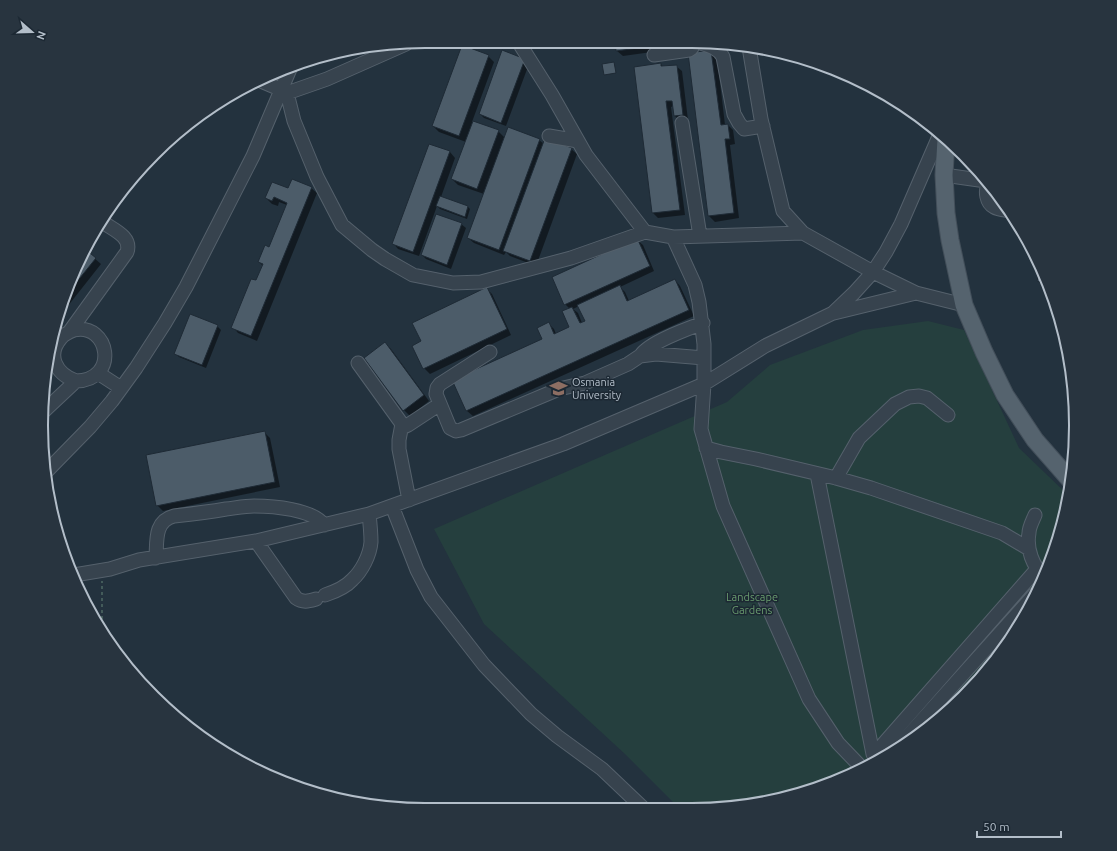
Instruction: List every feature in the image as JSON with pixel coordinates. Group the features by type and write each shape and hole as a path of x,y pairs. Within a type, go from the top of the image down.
{"main road":[{"path":"946,147 944,175 946,213 950,240 964,305 1004,395 1036,440 1066,476"}],"street":[{"path":"522,48 552,95 586,155 644,232"},
{"path":"654,54 689,50 692,48"},
{"path":"716,49 721,53 723,57 734,114 739,123 744,129 763,126"},
{"path":"267,83 285,91 327,79 393,50"},
{"path":"750,52 763,126 783,211 803,233 873,272 916,293 964,305"},
{"path":"50,468 90,427 121,388 136,368 186,287 285,91 289,74"},
{"path":"285,91 294,121 317,177 342,224 372,250 413,275 453,283 481,282 570,258 644,232 673,237 803,233"},
{"path":"682,123 700,236"},
{"path":"549,136 578,141"},
{"path":"833,313 873,272 886,252 901,224 937,140"},
{"path":"944,175 977,180"},
{"path":"986,190 989,202 994,207 1000,208"},
{"path":"70,331 127,252 128,243 126,238 107,225"},
{"path":"673,237 695,285 699,302 704,358 701,429 723,506 809,699 838,743 858,764"},
{"path":"79,574 103,570 139,560 256,541 369,514 563,444 704,384 765,346 833,313 916,293"},
{"path":"490,352 440,384 436,391 450,428 456,431 559,389 585,383 628,364 640,356 644,351 667,337 702,323"},
{"path":"54,358 56,367 61,374 76,381 92,378 98,373 105,358 101,341 87,330 78,329 70,331 62,336 57,342"},
{"path":"640,356 656,354 704,358"},
{"path":"358,363 402,424 406,426 440,404"},
{"path":"98,373 121,388"},
{"path":"49,407 76,381"},
{"path":"836,478 859,438 895,404 909,397 919,396 927,398 948,415"},
{"path":"402,424 399,449 409,500"},
{"path":"706,448 836,478 871,488 1002,533 1029,549"},
{"path":"817,474 874,756"},
{"path":"156,558 158,532 163,522 174,516 253,506 272,507 307,514 316,518 324,525"},
{"path":"392,506 417,570 431,597 484,665 531,714 557,736 602,769 638,803"},
{"path":"256,541 296,598 300,601 306,601 337,591 352,581 362,568 371,543 369,514"},
{"path":"1035,515 1028,533 1029,552 1040,571"},
{"path":"876,754 878,750 1036,578"},
{"path":"911,732 1019,611"}],"path":[{"path":"102,619 103,570"}],"green space":[{"name":"Landscape Gardens","path":"928,321 964,330 1019,448 1063,491 1049,547 1040,570 1018,614 991,655 958,692 940,709 901,739 858,764 813,783 789,790 741,800 674,803 625,754 484,624 434,529 727,402 770,365 863,330"}],"building":[{"path":"461,48 470,48 489,55 459,136 432,126"},
{"path":"616,48 638,48 616,51"},
{"path":"502,50 525,59 501,123 479,114"},
{"path":"711,50 721,125 728,124 730,139 725,139 734,213 708,216 688,53"},
{"path":"614,62 616,73 604,75 602,64"},
{"path":"661,63 661,66 677,65 683,115 674,116 672,101 666,101 680,210 652,213 634,67"},
{"path":"473,121 499,130 477,189 451,179"},
{"path":"508,127 540,139 499,250 467,238"},
{"path":"545,138 572,148 530,261 503,251"},
{"path":"429,144 450,151 413,252 392,244"},
{"path":"292,179 312,187 251,336 231,328 251,279 256,280 263,264 258,262 265,245 269,247 287,203 274,197 272,201 265,198 272,182 288,188"},
{"path":"440,196 468,206 465,217 436,206"},
{"path":"436,214 462,223 447,265 421,255"},
{"path":"637,238 650,266 564,305 552,277"},
{"path":"90,253 96,258 77,282"},
{"path":"675,279 689,310 466,411 452,380 542,339 537,328 549,322 554,334 569,327 562,311 572,307 580,323 585,321 577,305 620,285 627,301"},
{"path":"487,287 507,329 423,369 412,346 421,341 412,323"},
{"path":"190,314 218,325 202,365 174,354"},
{"path":"385,342 424,395 403,411 364,358"},
{"path":"265,431 275,482 156,506 146,455"}],"place":[{"name":"Osmania University","path":"559,388"}]}
